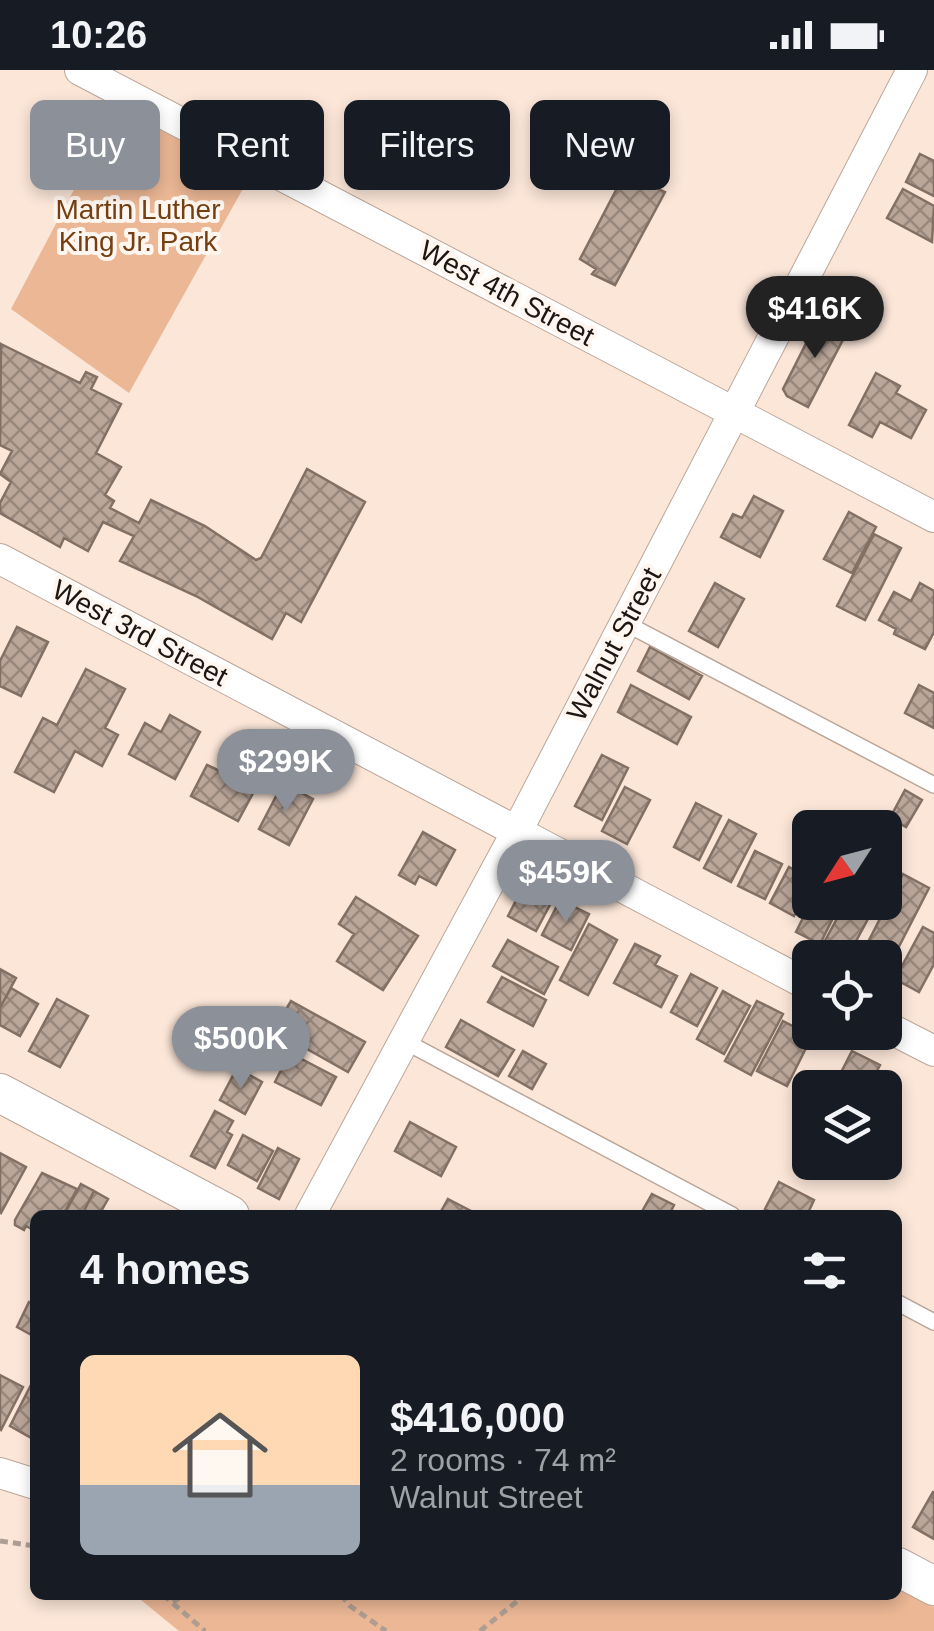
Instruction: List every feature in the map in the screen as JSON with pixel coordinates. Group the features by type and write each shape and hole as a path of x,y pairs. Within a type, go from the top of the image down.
{"street":[{"name":"West 4th Street","path":"80,70 934,517"},
{"name":"Walnut Street","path":"313,1210 516,832 912,70"},
{"name":"West 3rd Street","path":"0,559 792,977"},
{"path":"902,1035 934,1051"},
{"path":"0,1093 221,1210"},
{"path":"0,1474 30,1483"},
{"path":"902,1569 934,1586"}],"lane":[{"path":"625,623 934,786"},
{"path":"404,1041 723,1210"},
{"path":"902,1305 934,1322"}],"path":[{"path":"0,1541 30,1545"},
{"path":"170,1600 205,1631"},
{"path":"345,1600 386,1631"},
{"path":"480,1631 518,1600"}],"green space":[{"name":"Martin Luther King Jr. Park","path":"160,130 180,140 180,190 242,190 129,393 11,309 74,190 160,190"},
{"path":"902,1590 934,1607 934,1631 179,1631 141,1600 902,1600"}],"building":[{"path":"920,154 934,161 934,196 906,182"},
{"path":"903,189 934,206 932,242 887,218"},
{"path":"616,190 665,192 615,285 592,274 596,269 580,259"},
{"path":"820,316 848,330 808,407 787,396 783,389"},
{"path":"1,344 80,383 86,372 97,377 91,389 121,404 96,453 121,467 105,495 114,501 110,508 139,523 151,500 205,526 256,560 261,558 307,469 365,502 301,622 286,613 272,639 196,596 120,561 134,536 103,522 88,551 64,538 60,547 0,513 0,503 11,482 0,474 12,451 0,445"},
{"path":"876,373 900,386 896,393 926,410 911,438 880,422 872,437 849,425"},
{"path":"754,496 783,511 760,557 721,537 733,514 742,518"},
{"path":"849,512 876,527 852,573 824,559"},
{"path":"874,534 901,548 865,620 837,606"},
{"path":"715,583 744,599 718,647 689,631"},
{"path":"920,583 934,591 934,632 925,649 894,634 896,629 879,620 894,592 911,601"},
{"path":"17,627 48,642 21,696 0,686 0,661"},
{"path":"650,647 702,676 689,699 638,671"},
{"path":"86,669 125,689 105,728 118,735 102,766 75,751 54,792 15,772 43,718 57,725"},
{"path":"631,685 691,717 677,744 618,712"},
{"path":"919,685 934,693 934,728 905,713"},
{"path":"170,715 200,732 175,779 129,754 145,723 161,732"},
{"path":"232,754 265,771 238,821 191,796 207,765 222,772"},
{"path":"602,755 628,768 602,820 575,806"},
{"path":"283,783 313,799 289,845 259,829"},
{"path":"625,787 650,800 627,844 602,831"},
{"path":"905,790 922,800 906,827 902,825 902,810 894,810"},
{"path":"696,803 721,816 699,860 674,847"},
{"path":"729,820 756,834 731,882 704,868"},
{"path":"423,832 455,850 436,885 419,876 415,884 399,875"},
{"path":"755,851 782,864 765,899 738,886"},
{"path":"789,867 792,869 792,915 770,903"},
{"path":"902,876 929,888 902,941 869,940 879,920 902,920"},
{"path":"524,885 552,901 536,931 508,916"},
{"path":"356,897 418,936 383,990 337,961 354,934 339,924"},
{"path":"560,900 589,914 571,950 542,935"},
{"path":"802,920 832,920 822,940 796,932"},
{"path":"836,920 867,920 857,940 825,940"},
{"path":"589,924 617,940 588,995 560,980"},
{"path":"923,927 934,933 934,964 919,992 902,983 902,966"},
{"path":"508,940 558,967 544,994 493,966"},
{"path":"635,944 660,956 655,965 677,976 661,1007 614,983"},
{"path":"0,969 16,978 0,1008"},
{"path":"691,974 717,988 697,1026 671,1012"},
{"path":"502,977 546,1000 533,1026 488,1002"},
{"path":"11,988 38,1004 20,1036 0,1025 0,1008"},
{"path":"723,991 750,1006 724,1054 697,1039"},
{"path":"57,999 88,1016 60,1067 29,1051"},
{"path":"291,1001 365,1042 348,1072 284,1036 289,1026 279,1021"},
{"path":"757,1001 783,1014 751,1075 725,1061"},
{"path":"461,1020 514,1050 498,1076 446,1047"},
{"path":"783,1021 792,1026 792,1050 805,1050 787,1086 757,1071"},
{"path":"523,1051 546,1064 532,1089 509,1076"},
{"path":"852,1051 880,1065 877,1070 842,1070"},
{"path":"290,1053 336,1077 321,1105 275,1082"},
{"path":"237,1068 262,1082 245,1114 220,1100"},
{"path":"215,1111 233,1121 227,1132 232,1135 215,1168 191,1156"},
{"path":"410,1122 456,1147 441,1176 395,1151"},
{"path":"243,1135 273,1151 257,1181 228,1165"},
{"path":"278,1148 299,1159 279,1199 258,1188"},
{"path":"0,1153 26,1167 1,1213 0,1212"},
{"path":"42,1173 77,1189 66,1210 30,1210 30,1228 26,1226 24,1230 15,1225"},
{"path":"779,1182 814,1200 809,1210 765,1209"},
{"path":"81,1184 94,1191 84,1210 67,1210"},
{"path":"94,1191 108,1199 102,1210 84,1210"},
{"path":"652,1194 674,1205 672,1210 643,1210"},
{"path":"448,1199 469,1210 442,1210"},
{"path":"29,1302 30,1302 30,1334 17,1327"},
{"path":"0,1375 23,1387 1,1430 0,1429"},
{"path":"30,1387 30,1437 10,1426"},
{"path":"934,1492 934,1539 913,1527"}]}
